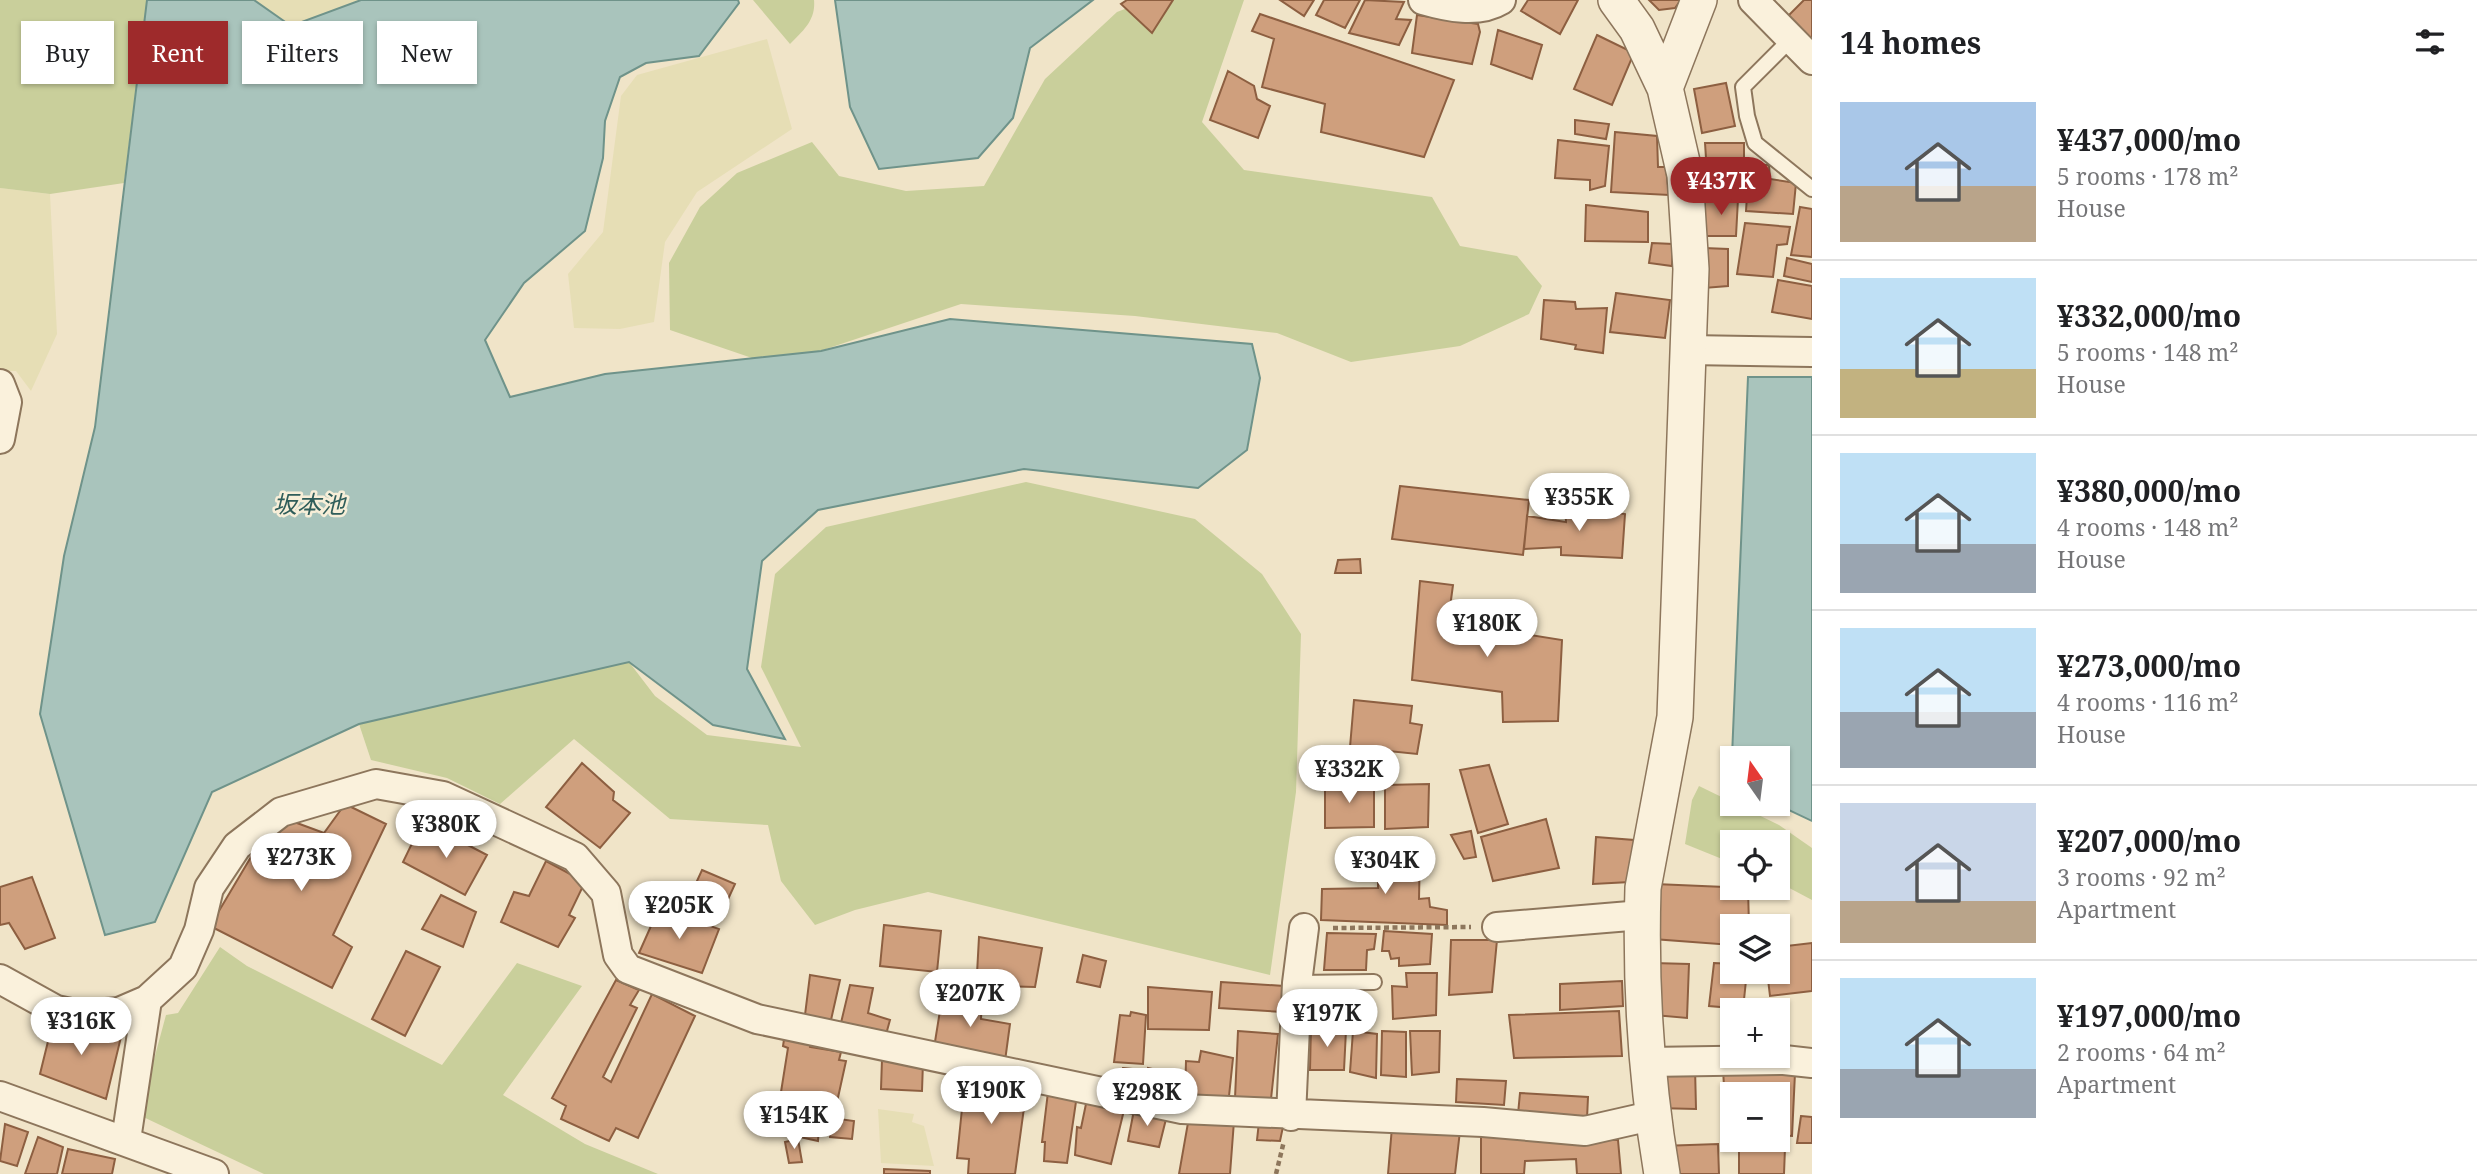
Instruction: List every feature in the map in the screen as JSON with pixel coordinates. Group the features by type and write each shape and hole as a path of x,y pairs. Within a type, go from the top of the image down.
{"street":[{"path":"1423,0 1441,6 1477,8 1501,0"},
{"path":"1616,0 1637,29 1665,88 1685,175 1691,269 1675,717 1643,888 1642,915 1641,964 1651,1116 1662,1174"},
{"path":"1665,88 1699,0"},
{"path":"1753,0 1812,60"},
{"path":"1688,350 1812,352"},
{"path":"0,384 7,402 0,439"},
{"path":"0,979 56,1010 80,1015 119,1012 147,1000 183,967 199,930 209,888 237,846 281,812 376,784 443,796 575,857 606,892 618,955 628,969 757,1019 1182,1109 1291,1116 1483,1122 1585,1131 1651,1116"},
{"path":"1497,927 1642,915"},
{"path":"1291,1116 1297,984 1304,928"},
{"path":"126,1140 147,1000"},
{"path":"1647,1062 1784,1060 1812,1063"},
{"path":"0,1096 214,1174"}],"lane":[{"path":"1791,39 1743,87 1747,116 1755,143 1812,189"},
{"path":"1297,984 1374,982"}],"path":[{"path":"1304,928 1497,927"}],"shaded area":[{"path":"254,0 361,0 304,21 284,21"},
{"path":"767,39 792,129 697,192 665,242 654,322 620,329 574,328 568,274 603,232 621,96 637,75"},
{"path":"0,188 50,194 57,334 31,391 16,371 0,371"},
{"path":"878,1109 914,1114 912,1122 924,1126 934,1166 881,1163"}],"green space":[{"path":"0,0 147,0 144,21 128,21 128,84 136,84 124,183 50,194 0,188"},
{"path":"753,0 814,0 814,7 808,25 790,44"},
{"path":"1148,0 1244,0 1202,122 1244,170 1432,197 1460,246 1517,256 1542,286 1529,314 1460,346 1351,362 1277,333 1135,316 961,304 820,351 752,358 670,330 669,263 700,207 737,173 812,142 839,176 906,191 984,186 1045,79 1117,12"},
{"path":"1026,482 1195,519 1262,574 1301,634 1296,792 1270,975 928,892 855,910 815,925 781,881 768,825 670,819 574,739 500,804 447,778 371,760 359,724 629,662 655,696 707,735 801,747 761,667 775,574 826,527"},
{"path":"1699,786 1720,796 1720,816 1761,816 1786,830 1720,830 1720,858 1685,844 1692,800"},
{"path":"1790,833 1812,848 1812,900 1790,888"},
{"path":"220,947 247,966 442,1065 517,963 582,986 503,1095 585,1144 658,1174 264,1174 139,1115 166,1015 178,1013"}],"water":[{"name":"坂本池","path":"147,0 254,0 284,21 242,21 242,84 363,84 363,21 304,21 361,0 738,0 739,3 699,56 646,63 620,77 605,121 603,158 585,231 524,283 485,340 510,397 605,374 821,351 950,319 1252,344 1260,378 1247,450 1198,488 1024,469 818,510 762,561 747,669 785,739 713,725 629,662 359,724 212,792 155,922 105,935 40,714 64,556 95,427 137,84 228,84 228,21 144,21"},
{"path":"835,0 1093,0 1030,48 1013,118 978,158 879,169 850,107"},
{"path":"1748,377 1812,377 1812,821 1790,811 1790,746 1732,746"}],"building":[{"path":"1127,0 1173,0 1152,33 1121,4"},
{"path":"1280,0 1314,0 1304,16"},
{"path":"1324,0 1360,0 1345,28 1316,15"},
{"path":"1365,0 1404,2 1396,19 1411,20 1399,45 1349,33"},
{"path":"1528,0 1578,0 1560,34 1521,11"},
{"path":"1649,0 1681,0 1675,8 1659,10"},
{"path":"1804,0 1812,0 1812,42 1788,16"},
{"path":"1260,14 1454,80 1424,157 1321,132 1325,104 1262,87 1274,39 1252,31"},
{"path":"1417,15 1478,24 1480,32 1472,64 1412,53"},
{"path":"1498,30 1542,45 1532,79 1491,64"},
{"path":"1597,35 1634,53 1612,105 1574,89"},
{"path":"1228,71 1254,86 1257,99 1270,106 1258,138 1210,120"},
{"path":"1726,83 1735,126 1702,133 1694,89"},
{"path":"1575,120 1609,124 1606,139 1575,134"},
{"path":"1615,132 1657,136 1658,167 1666,167 1669,195 1611,192"},
{"path":"1558,140 1609,146 1605,186 1590,190 1590,180 1555,178"},
{"path":"1705,143 1744,143 1744,191 1718,191 1720,173 1707,173"},
{"path":"1749,164 1769,165 1770,179 1796,183 1793,214 1746,211"},
{"path":"1704,198 1738,199 1736,236 1705,236"},
{"path":"1586,205 1648,212 1648,242 1585,241"},
{"path":"1800,207 1812,209 1812,257 1791,255"},
{"path":"1745,223 1790,227 1787,244 1777,245 1773,277 1737,274"},
{"path":"1652,243 1673,244 1672,266 1649,263"},
{"path":"1704,248 1728,249 1728,286 1704,288"},
{"path":"1787,258 1812,264 1812,282 1784,276"},
{"path":"1778,280 1812,286 1812,319 1772,312"},
{"path":"1616,293 1670,300 1665,338 1610,332"},
{"path":"1544,300 1575,302 1576,309 1607,308 1603,353 1575,349 1576,345 1541,339"},
{"path":"1400,486 1529,500 1523,555 1392,539"},
{"path":"1565,506 1625,514 1622,558 1561,555 1561,547 1524,549 1527,516 1566,522"},
{"path":"1360,559 1361,573 1335,573 1338,560"},
{"path":"1420,581 1453,585 1448,622 1562,640 1558,721 1503,722 1502,692 1412,680"},
{"path":"1354,700 1412,706 1410,723 1422,725 1417,754 1350,747"},
{"path":"582,763 614,792 613,800 630,813 600,848 546,807"},
{"path":"1489,765 1508,824 1478,833 1460,770"},
{"path":"1325,783 1374,783 1374,827 1325,828"},
{"path":"1429,784 1428,827 1385,829 1385,785"},
{"path":"345,804 386,824 333,935 352,947 332,988 210,926 261,840 286,819 324,833"},
{"path":"1546,819 1559,868 1493,881 1481,837"},
{"path":"439,830 487,855 465,895 403,862 417,833 432,840"},
{"path":"1471,831 1476,857 1464,859 1451,835"},
{"path":"1596,837 1634,840 1630,882 1593,884"},
{"path":"1420,850 1419,899 1429,898 1430,907 1447,910 1447,925 1321,920 1322,889 1378,888 1378,853"},
{"path":"546,861 585,882 569,915 575,918 558,947 501,922 514,892 529,896"},
{"path":"702,870 735,884 719,919 686,905"},
{"path":"32,877 55,938 25,949 9,923 0,925 0,887"},
{"path":"1655,884 1720,887 1720,900 1748,900 1749,914 1720,914 1720,944 1653,939"},
{"path":"441,895 476,912 463,947 422,929"},
{"path":"659,908 719,929 702,973 639,953"},
{"path":"884,925 941,931 937,972 880,966"},
{"path":"1384,931 1432,934 1430,964 1399,966 1399,958 1391,959 1389,951 1382,951"},
{"path":"1327,933 1376,934 1374,949 1367,950 1366,970 1324,970"},
{"path":"979,937 1042,948 1035,987 1001,986 1001,978 977,974"},
{"path":"1451,940 1497,940 1492,992 1449,995"},
{"path":"1812,943 1812,991 1770,996 1769,984 1790,984 1790,946"},
{"path":"406,951 440,967 405,1036 372,1019"},
{"path":"1083,955 1106,961 1100,987 1077,982"},
{"path":"1653,963 1689,964 1687,1018 1654,1015"},
{"path":"1714,963 1720,963 1720,984 1746,984 1744,998 1720,998 1720,1007 1709,1006"},
{"path":"1406,973 1437,973 1436,1015 1393,1019 1392,986 1407,987"},
{"path":"810,975 840,980 831,1020 805,1015"},
{"path":"616,980 639,990 630,1005 637,1008 603,1077 611,1082 652,994 695,1016 638,1138 616,1128 609,1141 561,1119 566,1106 552,1098"},
{"path":"1622,981 1623,1006 1560,1010 1560,984"},
{"path":"1221,982 1284,986 1282,1012 1219,1008"},
{"path":"850,985 873,988 868,1013 890,1020 885,1038 840,1027"},
{"path":"1148,987 1212,992 1209,1030 1148,1029"},
{"path":"1312,990 1351,990 1353,1017 1311,1017"},
{"path":"943,992 982,998 981,1019 1010,1024 1005,1061 934,1048"},
{"path":"1619,1011 1622,1056 1514,1058 1509,1015"},
{"path":"1131,1012 1146,1015 1143,1064 1114,1062 1120,1015 1130,1016"},
{"path":"54,1017 121,1037 106,1099 40,1074"},
{"path":"1311,1025 1346,1030 1344,1070 1310,1070"},
{"path":"1238,1031 1278,1034 1271,1099 1235,1098"},
{"path":"1353,1031 1377,1034 1376,1078 1350,1072"},
{"path":"1382,1031 1406,1032 1406,1077 1381,1075"},
{"path":"1410,1031 1440,1031 1439,1072 1412,1075"},
{"path":"785,1033 811,1037 810,1047 841,1052 839,1060 846,1061 837,1102 781,1092 788,1048 783,1046"},
{"path":"1201,1051 1233,1058 1229,1096 1185,1097 1186,1061 1199,1062"},
{"path":"882,1059 923,1062 922,1091 881,1089"},
{"path":"1655,1066 1695,1067 1696,1109 1655,1108"},
{"path":"1123,1068 1141,1070 1139,1087 1119,1084"},
{"path":"1148,1068 1161,1071 1157,1094 1144,1090"},
{"path":"1723,1069 1795,1073 1792,1136 1790,1082 1724,1082"},
{"path":"965,1079 1027,1086 1015,1174 968,1174 969,1159 957,1158"},
{"path":"1457,1079 1506,1081 1504,1105 1456,1102"},
{"path":"1048,1092 1077,1095 1067,1163 1044,1161 1045,1142 1042,1142"},
{"path":"1520,1093 1588,1097 1587,1119 1518,1114"},
{"path":"792,1097 823,1104 822,1112 830,1112 828,1129 819,1127 818,1141 786,1134"},
{"path":"1087,1099 1125,1106 1111,1164 1075,1155 1077,1127 1081,1128"},
{"path":"1134,1110 1167,1115 1159,1147 1128,1141"},
{"path":"1801,1116 1812,1117 1812,1143 1797,1143"},
{"path":"1189,1117 1234,1121 1230,1174 1179,1174"},
{"path":"832,1118 854,1121 852,1139 830,1137"},
{"path":"1259,1122 1284,1122 1280,1141 1257,1140"},
{"path":"5,1124 28,1132 17,1166 0,1161"},
{"path":"1392,1127 1460,1131 1455,1174 1388,1174"},
{"path":"1481,1134 1618,1140 1621,1174 1577,1174 1576,1159 1525,1161 1524,1174 1481,1174"},
{"path":"38,1137 63,1147 57,1174 25,1174"},
{"path":"798,1139 802,1162 789,1163 785,1142"},
{"path":"1718,1144 1719,1174 1663,1174 1661,1146"},
{"path":"68,1149 115,1159 112,1174 62,1174"},
{"path":"1739,1152 1785,1152 1784,1174 1739,1174"},
{"path":"884,1169 930,1171 930,1174 884,1174"}]}
